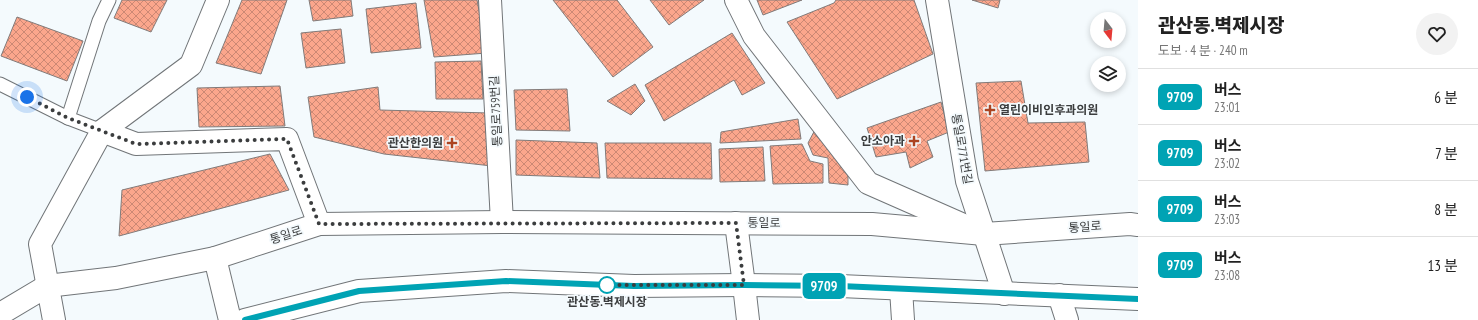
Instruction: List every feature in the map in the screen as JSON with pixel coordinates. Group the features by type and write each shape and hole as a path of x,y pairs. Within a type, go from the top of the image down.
{"street":[{"path":"54,320 40,244 102,131 191,65 218,0"},
{"name":"통일로759번길","path":"490,0 502,222"},
{"name":"통일로","path":"736,0 754,36 868,183 984,234"},
{"name":"통일로771번길","path":"937,0 967,181 1004,294"},
{"path":"102,131 136,144 287,139 319,224"},
{"name":"통일로","path":"0,314 47,286 116,278 215,258 319,224 502,222 872,224 984,234 1130,224 1138,225"},
{"path":"736,223 748,320"},
{"path":"215,258 230,320"},
{"path":"245,320 359,291 506,281 634,286 744,285 901,289 1138,298"},
{"path":"901,289 903,320"},
{"path":"1059,295 1067,320"}],"lane":[{"path":"68,118 100,21 109,0"},
{"path":"0,84 68,118 102,131"}],"building":[{"path":"122,0 167,0 151,32 114,18"},
{"path":"242,0 287,0 261,74 216,63"},
{"path":"309,0 351,0 353,16 313,21"},
{"path":"424,0 477,0 487,53 434,57"},
{"path":"553,0 617,0 653,47 613,77"},
{"path":"650,0 704,0 669,25"},
{"path":"757,0 802,0 763,15"},
{"path":"836,0 914,0 933,54 837,99 787,22 834,3"},
{"path":"972,0 1000,0 998,8"},
{"path":"416,3 421,48 371,53 366,9"},
{"path":"17,17 83,41 67,81 1,56"},
{"path":"341,29 345,63 306,68 301,33"},
{"path":"732,33 765,83 742,95 734,80 664,121 645,85"},
{"path":"481,61 483,99 436,99 435,62"},
{"path":"1021,81 1028,123 1085,122 1089,162 985,171 976,83"},
{"path":"635,84 645,101 631,115 607,101"},
{"path":"280,86 285,126 199,127 197,88"},
{"path":"378,87 380,110 489,113 492,166 384,154 314,137 308,97"},
{"path":"567,89 570,131 516,130 514,90"},
{"path":"941,102 949,132 927,141 933,157 910,168 906,152 876,157 867,128"},
{"path":"798,119 801,139 720,143 721,132"},
{"path":"817,126 848,168 848,185 829,183 828,158 813,155 808,143"},
{"path":"516,140 597,143 600,178 516,175"},
{"path":"605,143 711,143 712,179 607,178"},
{"path":"802,144 810,161 823,164 823,183 773,184 770,146"},
{"path":"763,147 765,181 720,182 719,149"},
{"path":"270,154 289,190 119,236 122,190"}],"bus line":[{"name":"9709","path":"245,320 359,291 506,281 634,286 840,286 1138,299"}],"place":[{"name":"열린이비인후과의원","path":"990,110"},
{"name":"안소아과","path":"914,141"},
{"name":"관산한의원","path":"452,143"},
{"name":"관산동.벽제시장","path":"607,285"}],"route":[{"path":"27,97 68,118 136,144 287,139 319,224 502,222 736,223 744,285 607,285"}]}
